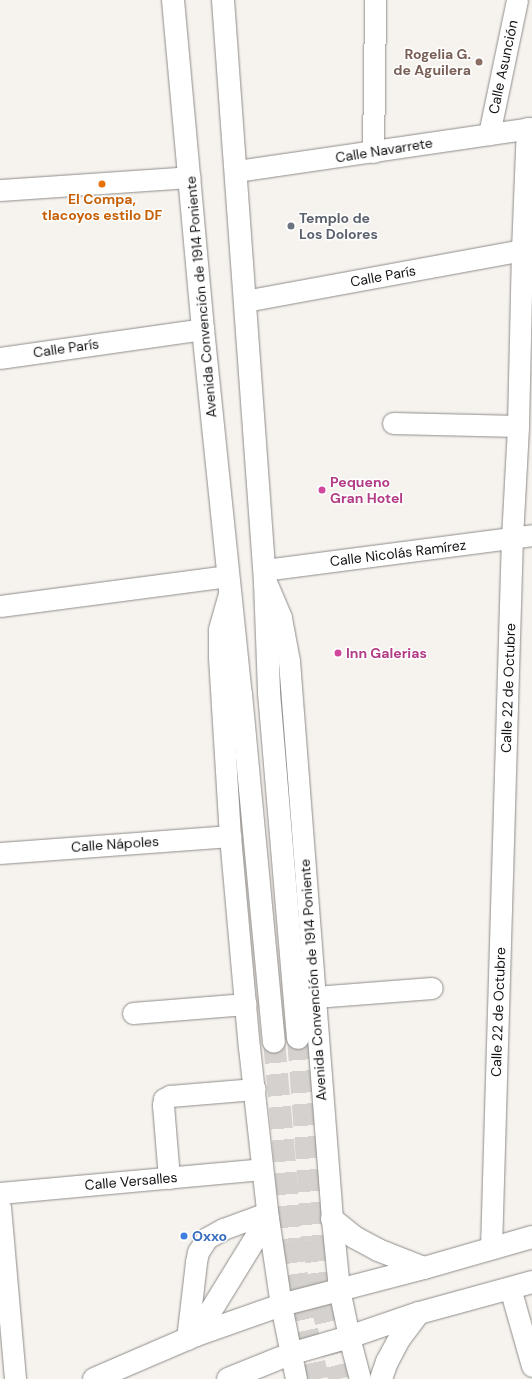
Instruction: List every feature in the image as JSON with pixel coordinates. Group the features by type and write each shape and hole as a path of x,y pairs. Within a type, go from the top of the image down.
{"main road":[{"name":"Avenida Convención de 1914 Poniente","path":"173,0 203,329 228,585 242,702 274,1041"},
{"name":"Avenida Convención de 1914 Poniente","path":"223,0 265,576 269,693 298,1038"},
{"path":"192,1337 268,1215"},
{"path":"332,1219 354,1237 378,1250 424,1268"},
{"path":"94,1379 192,1337 281,1305 424,1268 532,1237"},
{"path":"228,1379 290,1354 349,1337 420,1312 532,1282"},
{"path":"382,1379 387,1362 400,1338 420,1312"}],"street":[{"path":"373,152 376,0"},
{"name":"Calle Asunción","path":"489,134 517,0"},
{"name":"Calle Navarrete","path":"236,171 530,128"},
{"name":"Calle 22 de Octubre","path":"491,1248 522,536 518,426 522,250 530,128"},
{"path":"0,190 190,177"},
{"name":"Calle París","path":"245,301 522,250"},
{"name":"Calle París","path":"0,358 203,329"},
{"path":"393,423 518,426"},
{"name":"Calle Nicolás Ramírez","path":"265,576 522,536"},
{"name":"Avenida Convención de 1914 Poniente","path":"265,576 281,618 289,661 332,1219 339,1289 360,1379"},
{"path":"0,606 228,585"},
{"name":"Avenida Convención de 1914 Poniente","path":"228,585 220,630 219,657 230,836 262,1168 281,1305 296,1379"},
{"name":"Calle Nápoles","path":"0,853 230,836"},
{"path":"315,997 432,988"},
{"path":"133,1013 246,1004"},
{"path":"170,1178 163,1105 164,1099 170,1096 255,1089"},
{"name":"Calle Versalles","path":"0,1193 170,1178 262,1168"},
{"path":"0,1207 15,1379"},
{"path":"192,1337 196,1262 198,1252 207,1238 223,1229 268,1215"},
{"path":"510,1288 532,1366"}],"tunnel":[{"path":"298,1038 313,1240 321,1301 339,1379"},
{"path":"274,1041 292,1241 300,1298 318,1379"}],"place":[{"name":"Rogelia G. de Aguilera","path":"479,62"},
{"name":"El Compa, tlacoyos estilo DF","path":"102,184"},
{"name":"Templo de Los Dolores","path":"291,226"},
{"name":"Pequeno Gran Hotel","path":"322,490"},
{"name":"Inn Galerias","path":"338,653"},
{"name":"Oxxo","path":"184,1236"}]}
